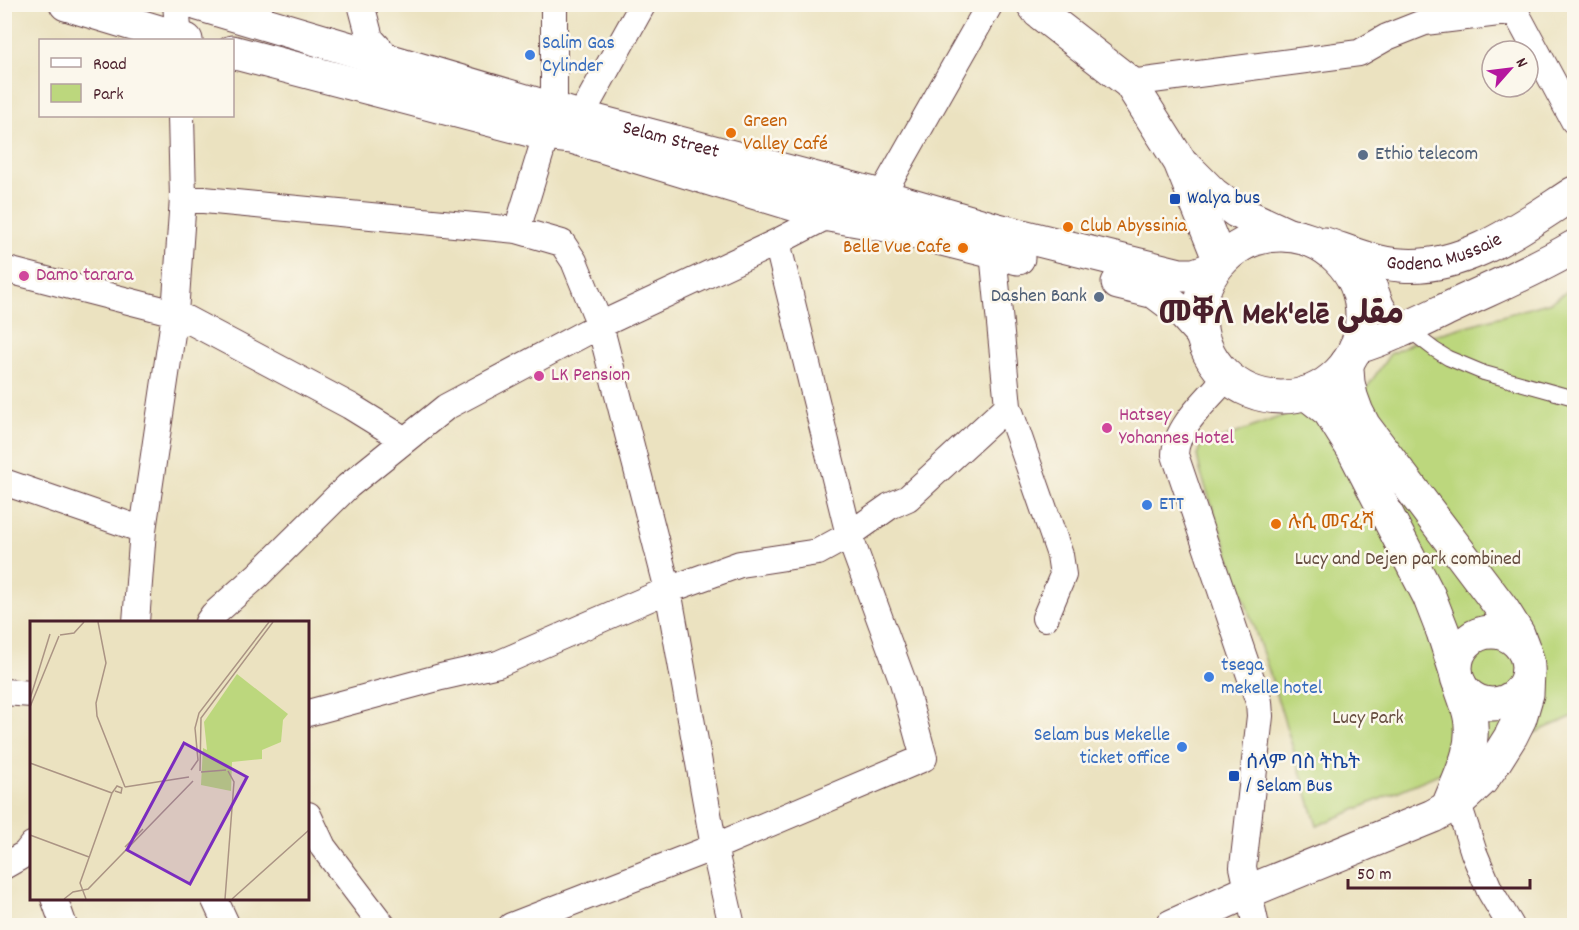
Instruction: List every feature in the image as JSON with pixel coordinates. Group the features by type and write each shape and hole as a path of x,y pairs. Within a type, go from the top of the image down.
{"street":[{"path":"66,4 178,39"},
{"path":"176,4 181,39"},
{"name":"Selam Street","path":"198,4 394,63 563,124 829,215 884,211"},
{"path":"361,4 370,38 394,63"},
{"path":"554,4 563,124"},
{"path":"517,230 563,124 643,4"},
{"path":"990,4 884,211 996,241 1155,292 1183,313 1201,333"},
{"path":"1039,7 1130,83 1180,162 1217,265"},
{"path":"1130,83 1359,53 1388,37 1425,22 1515,8 1575,121"},
{"name":"Selam Street","path":"234,52 563,124 884,211"},
{"path":"136,621 143,530 175,314 183,198 181,117"},
{"path":"1172,926 1453,800 1481,781 1511,736 1527,694 1526,661 1518,634 1503,610 1364,426 1352,401 1347,374 1360,332 1362,315 1360,298 1346,267 1320,245 1236,211 1213,194 1180,162"},
{"name":"Godena Mussaie","path":"1297,236 1370,259 1399,265 1446,262 1471,254 1575,193"},
{"path":"183,198 517,230 562,243 574,261 600,325 668,590 714,847 732,926"},
{"path":"212,620 348,486 446,407 600,325 777,242 829,215"},
{"path":"1297,236 1271,235 1255,238 1239,245 1217,265 1206,283 1201,299 1199,316 1201,333 1215,364 1241,386 1273,397 1290,397 1306,393 1329,381 1351,356 1524,274 1575,247"},
{"path":"996,241 1180,275 1194,275 1217,265"},
{"path":"996,241 1008,406 1060,555 1064,575 1045,618"},
{"path":"511,926 714,847 924,758 903,681 849,536 777,242"},
{"path":"4,269 175,314 350,406 405,440"},
{"path":"1227,376 1180,433 1175,444 1175,455 1259,702 1260,716 1243,867 1256,926"},
{"path":"1306,393 1329,411 1353,449 1429,596 1470,714 1472,729 1467,760 1453,800 1490,891 1511,926"},
{"path":"309,713 498,664 668,590 740,564 818,552 849,536 890,506 908,498 1008,406"},
{"path":"4,482 143,530"},
{"path":"1484,632 1497,632 1509,636 1526,661 1522,690 1512,699 1500,704 1480,702 1468,696 1458,679 1457,659 1462,647 1472,638 1484,632"},
{"path":"4,692 30,694"},
{"path":"309,817 323,848 382,926"},
{"path":"55,900 64,926"},
{"path":"215,900 227,926"}],"lane":[{"path":"1370,259 1386,302 1397,321 1435,350 1462,365 1484,373 1575,398"}],"green space":[{"name":"Lucy and Dejen park combined","path":"1574,287 1574,716 1317,826 1269,671 1201,474 1197,455 1200,447 1287,414 1301,413 1309,416 1329,411 1366,389 1390,354 1421,339 1551,302"}],"place":[{"name":"Salim Gas Cylinder","path":"530,55"},
{"name":"Green Valley Café","path":"731,133"},
{"name":"Ethio telecom","path":"1363,155"},
{"name":"Walya bus","path":"1175,199"},
{"name":"Club Abyssinia","path":"1068,227"},
{"name":"Belle Vue Cafe","path":"963,248"},
{"name":"Damo tarara","path":"24,276"},
{"name":"Dashen Bank","path":"1099,297"},
{"name":"LK Pension","path":"539,376"},
{"name":"Hatsey Yohannes Hotel","path":"1107,428"},
{"name":"ETT","path":"1147,505"},
{"name":"ሉሲ መናፈሻ","path":"1276,524"},
{"name":"tsega mekelle hotel","path":"1209,677"},
{"name":"Selam bus Mekelle ticket office","path":"1182,747"},
{"name":"ሰላም ባስ ትኬት / Selam Bus","path":"1234,776"}],"district":[{"name":"መቐለ Mek'elē مقلى","path":"1281,317"}],"park label":[{"name":"Lucy Park","path":"1368,719"}]}
